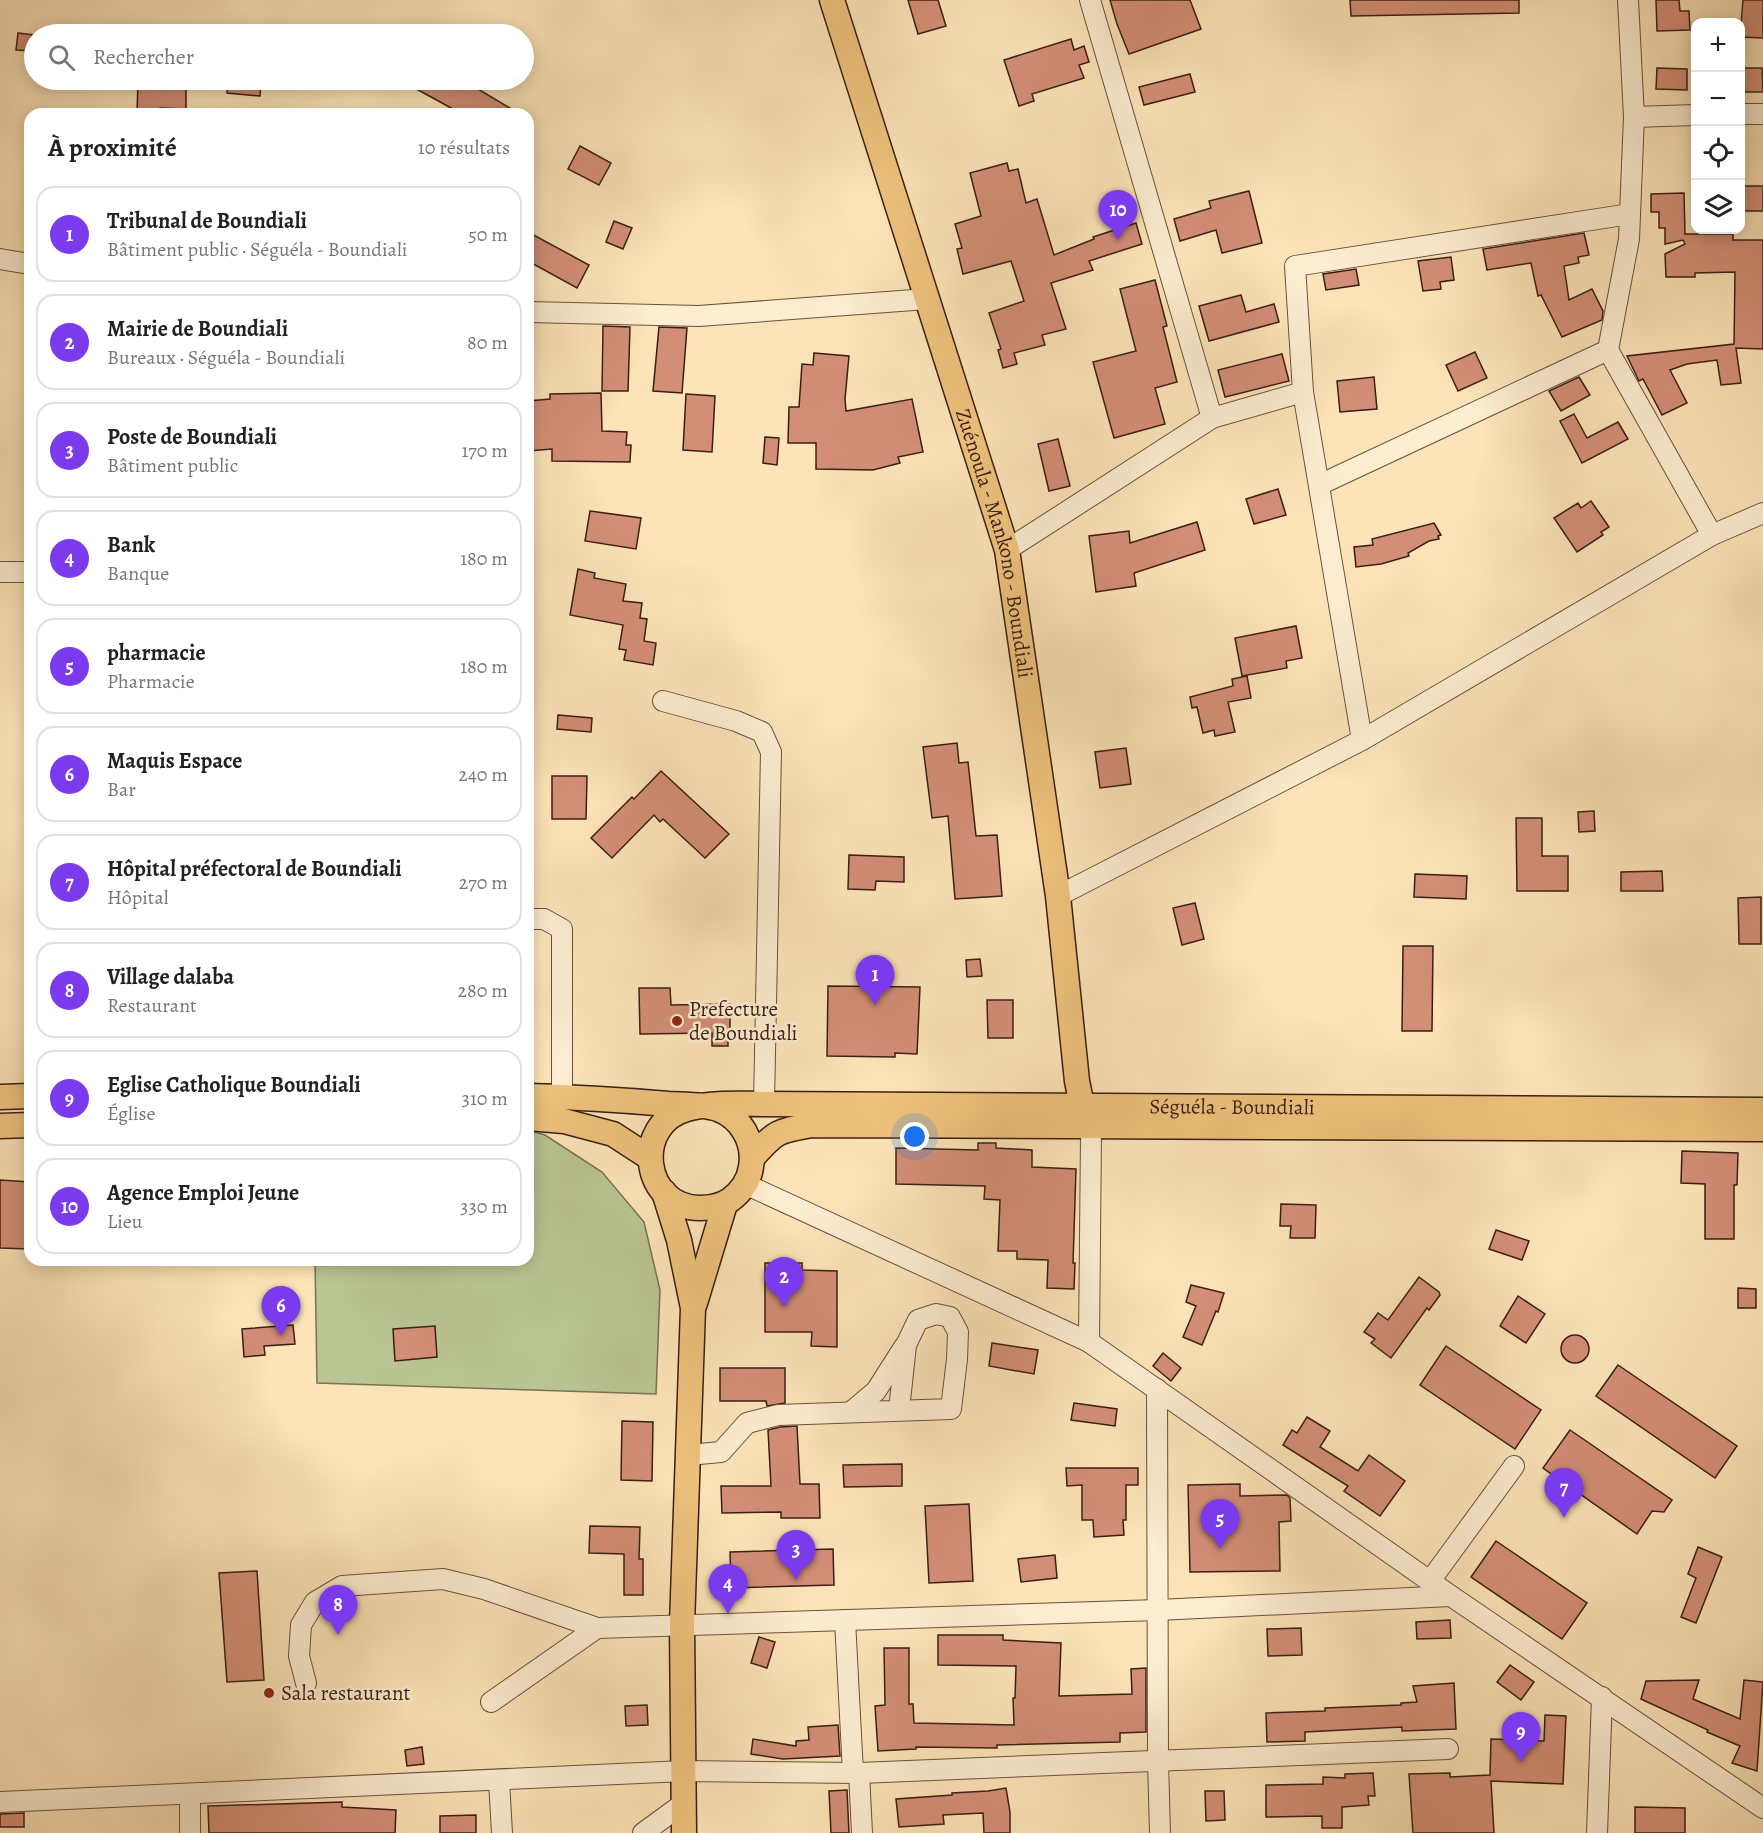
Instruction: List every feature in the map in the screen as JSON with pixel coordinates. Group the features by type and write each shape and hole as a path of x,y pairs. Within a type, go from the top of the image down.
{"main road":[{"name":"Zuénoula - Mankono - Boundiali","path":"832,0 1007,550 1058,896 1077,1081 1086,1115"},
{"path":"0,1097 24,1096"},
{"path":"534,1096 703,1107 718,1110 732,1117 743,1128 750,1141 753,1157"},
{"name":"Séguéla - Boundiali","path":"650,1158 652,1141 660,1127 672,1116 687,1109 764,1104 1086,1115 1763,1129"},
{"name":"Séguéla - Boundiali","path":"725,1203 745,1184 751,1171 753,1157 769,1138 783,1130 812,1125 1086,1115 1763,1110"},
{"path":"534,1118 564,1121 613,1134 650,1158 656,1182 676,1203 692,1208 709,1208 725,1203"},
{"path":"0,1126 24,1125"},
{"path":"664,1192 679,1240 693,1308 682,1625 684,1833"},
{"path":"693,1308 725,1203"}],"street":[{"path":"1090,0 1212,418"},
{"path":"1628,0 1634,117 1629,239 1608,350 1712,535"},
{"path":"1745,114 1763,114"},
{"path":"1634,117 1691,115"},
{"path":"1362,740 1303,392 1295,266 1630,214"},
{"path":"0,259 24,263"},
{"path":"534,312 699,316 927,299"},
{"path":"1319,485 1608,350"},
{"path":"1007,550 1212,418 1303,392"},
{"path":"1058,896 1362,740 1712,535 1763,513"},
{"path":"0,572 24,572"},
{"path":"663,701 736,721 762,732 771,752 764,1104"},
{"path":"534,919 544,919 562,930 562,1097"},
{"path":"1086,1115 1092,1134 1089,1342"},
{"path":"745,1184 1089,1342 1451,1596 1763,1808"},
{"path":"688,1455 721,1452 747,1423 778,1415 951,1409 958,1332 950,1317 936,1314 918,1320 906,1345 876,1391 851,1412"},
{"path":"900,1410 906,1345"},
{"path":"1157,1389 1160,1833"},
{"path":"1430,1581 1514,1466"},
{"path":"306,1683 299,1656 301,1625 315,1602 342,1586 443,1579 484,1589 597,1628 1158,1610 1451,1596"},
{"path":"845,1620 862,1833"},
{"path":"491,1702 597,1628"},
{"path":"1597,1833 1602,1697"},
{"path":"0,1802 684,1771 856,1773 1448,1749"},
{"path":"499,1781 502,1833"},
{"path":"190,1794 190,1833"},
{"path":"644,1833 684,1803"}],"green space":[{"path":"534,1132 545,1135 602,1172 644,1222 660,1290 656,1394 317,1383 315,1266 534,1266"}],"building":[{"path":"908,0 938,0 946,26 918,34"},
{"path":"1110,0 1190,0 1201,29 1129,54"},
{"path":"1350,0 1519,0 1519,13 1351,16"},
{"path":"1656,0 1679,0 1680,11 1689,11 1690,30 1657,31"},
{"path":"1743,0 1763,0 1763,38 1745,37 1745,18 1742,18"},
{"path":"18,33 24,34 24,50 16,50"},
{"path":"1071,39 1074,50 1084,46 1089,62 1079,65 1084,78 1032,94 1034,101 1019,106 1004,60"},
{"path":"1657,68 1687,69 1687,90 1656,89"},
{"path":"1745,68 1762,68 1763,92 1745,92"},
{"path":"1190,74 1195,92 1144,105 1139,87"},
{"path":"138,90 186,90 186,108 137,108"},
{"path":"227,90 260,90 260,96 227,93"},
{"path":"418,90 480,90 510,108 451,108"},
{"path":"580,146 611,163 599,185 568,169"},
{"path":"1007,163 1009,171 1018,169 1026,203 1037,199 1054,255 1094,239 1093,237 1136,223 1142,244 1089,261 1093,270 1051,283 1066,329 1042,335 1045,345 1014,353 1017,364 1003,368 998,350 1001,349 989,313 1024,301 1011,261 963,274 957,249 962,248 955,224 981,216 970,173"},
{"path":"1745,186 1763,186 1763,211 1745,211"},
{"path":"1249,191 1262,243 1222,253 1216,230 1180,241 1174,219 1211,208 1209,201"},
{"path":"1684,193 1685,234 1733,234 1733,240 1763,240 1763,349 1736,348 1741,383 1721,385 1717,360 1687,364 1670,370 1687,403 1662,415 1643,379 1639,381 1627,356 1734,344 1735,272 1695,273 1695,277 1666,277 1665,254 1685,244 1683,240 1665,244 1665,228 1659,228 1659,212 1651,212 1651,194"},
{"path":"614,221 632,228 623,249 606,242"},
{"path":"1584,233 1589,255 1578,257 1579,263 1564,266 1569,300 1592,289 1603,311 1602,320 1562,337 1541,295 1538,296 1531,263 1487,270 1483,249"},
{"path":"534,235 589,265 577,288 534,264"},
{"path":"1451,257 1454,280 1440,282 1441,289 1423,291 1418,261"},
{"path":"1356,269 1359,285 1326,290 1323,274"},
{"path":"1155,280 1167,326 1163,327 1177,382 1155,388 1165,424 1114,438 1093,362 1136,351 1120,289"},
{"path":"1241,295 1246,312 1274,304 1279,322 1209,341 1199,306"},
{"path":"603,326 630,327 628,391 602,391"},
{"path":"659,327 687,328 682,393 653,391"},
{"path":"1475,352 1487,378 1458,391 1446,365"},
{"path":"814,353 849,356 846,411 912,399 923,452 898,457 900,463 873,470 816,469 816,443 788,443 789,407 799,407 802,364 813,365"},
{"path":"1282,354 1289,381 1225,397 1218,370"},
{"path":"1374,377 1377,409 1340,412 1337,381"},
{"path":"1579,377 1590,395 1561,411 1549,391"},
{"path":"601,393 602,431 627,432 626,445 631,445 630,462 552,461 552,449 534,450 534,400 550,399 550,394"},
{"path":"686,394 715,396 712,452 683,450"},
{"path":"1574,414 1587,438 1618,422 1628,439 1582,463 1560,421"},
{"path":"765,437 779,438 777,465 763,463"},
{"path":"1058,439 1070,486 1049,491 1038,444"},
{"path":"1278,489 1286,515 1254,524 1246,499"},
{"path":"1591,501 1609,527 1601,532 1603,535 1577,552 1554,518 1578,503 1581,508"},
{"path":"590,511 641,518 636,549 585,541"},
{"path":"1197,522 1205,550 1134,573 1136,586 1096,592 1089,536 1129,531 1130,543"},
{"path":"1434,523 1441,535 1438,536 1439,539 1429,541 1408,553 1409,556 1381,564 1356,567 1354,547 1373,545 1372,539"},
{"path":"578,569 595,573 594,578 626,584 623,601 642,603 640,618 647,619 644,641 656,643 653,665 624,660 626,650 619,649 623,625 570,615"},
{"path":"1296,626 1302,658 1286,661 1287,668 1242,676 1235,638"},
{"path":"1247,676 1251,698 1228,702 1235,732 1215,736 1214,730 1203,733 1197,707 1192,708 1190,697 1233,686 1232,679"},
{"path":"558,715 592,718 591,732 557,729"},
{"path":"957,743 959,763 968,762 976,836 997,835 1002,896 955,899 948,816 932,818 923,747"},
{"path":"1126,748 1131,784 1100,788 1095,752"},
{"path":"661,771 729,834 705,858 663,819 660,822 654,815 612,858 591,838"},
{"path":"552,776 587,776 586,819 552,819"},
{"path":"1594,811 1595,831 1579,832 1578,812"},
{"path":"1516,818 1542,818 1542,856 1568,856 1568,891 1517,891"},
{"path":"849,855 904,857 904,882 876,881 875,890 848,889"},
{"path":"1662,871 1663,891 1621,891 1621,872"},
{"path":"1415,874 1467,876 1466,899 1414,897"},
{"path":"1761,897 1761,944 1739,944 1738,898"},
{"path":"1195,903 1204,939 1182,945 1173,908"},
{"path":"1403,946 1433,946 1432,1031 1402,1031"},
{"path":"980,959 982,976 967,977 966,960"},
{"path":"828,986 920,987 917,1054 895,1053 895,1057 827,1056"},
{"path":"639,988 670,988 671,1005 730,1004 728,1046 712,1046 712,1033 640,1034"},
{"path":"987,1000 1013,1000 1013,1038 988,1038"},
{"path":"978,1143 996,1143 996,1148 1032,1150 1032,1167 1076,1169 1074,1289 1047,1288 1048,1260 1017,1259 1017,1251 998,1251 1000,1200 984,1199 985,1186 896,1184 896,1148 978,1150"},
{"path":"1682,1151 1738,1153 1737,1185 1734,1185 1734,1239 1705,1239 1705,1184 1681,1183"},
{"path":"0,1180 24,1182 24,1249 0,1248"},
{"path":"1281,1204 1316,1205 1315,1238 1290,1238 1291,1226 1280,1226"},
{"path":"1496,1230 1529,1241 1522,1260 1489,1249"},
{"path":"765,1263 802,1263 802,1270 837,1271 837,1347 811,1346 812,1332 765,1332"},
{"path":"1419,1277 1440,1295 1429,1310 1427,1308 1391,1358 1371,1343 1375,1339 1364,1332 1378,1313 1388,1320"},
{"path":"1191,1285 1224,1293 1218,1312 1216,1311 1202,1345 1183,1337 1196,1306 1186,1302"},
{"path":"1738,1288 1756,1289 1756,1308 1738,1308"},
{"path":"1518,1296 1545,1314 1526,1343 1500,1326"},
{"path":"293,1325 295,1344 264,1346 265,1355 244,1357 242,1329"},
{"path":"435,1326 437,1357 395,1361 393,1329"},
{"path":"1575,1335 1585,1339 1589,1349 1585,1359 1575,1363 1565,1359 1561,1349 1565,1339"},
{"path":"992,1343 1038,1350 1034,1374 989,1366"},
{"path":"1446,1346 1541,1410 1515,1449 1420,1385"},
{"path":"1163,1353 1181,1368 1171,1381 1153,1366"},
{"path":"1618,1365 1737,1446 1715,1478 1596,1396"},
{"path":"720,1368 785,1368 785,1403 767,1406 766,1401 720,1401"},
{"path":"1074,1403 1117,1409 1115,1426 1071,1420"},
{"path":"1307,1417 1330,1431 1320,1447 1358,1471 1369,1455 1405,1481 1380,1516 1344,1491 1348,1486 1283,1445 1292,1430 1297,1433"},
{"path":"622,1421 653,1422 652,1481 621,1480"},
{"path":"797,1426 800,1484 819,1484 820,1518 781,1518 781,1512 722,1513 721,1486 771,1486 768,1430"},
{"path":"1570,1430 1672,1500 1664,1512 1652,1511 1637,1534 1543,1468"},
{"path":"902,1464 902,1486 844,1487 843,1465"},
{"path":"1066,1468 1138,1468 1138,1485 1126,1485 1124,1535 1094,1537 1093,1520 1082,1520 1082,1485 1067,1486"},
{"path":"1240,1484 1240,1496 1287,1495 1290,1498 1291,1521 1279,1522 1280,1571 1190,1572 1188,1485"},
{"path":"969,1504 973,1581 929,1583 925,1506"},
{"path":"590,1526 640,1527 639,1559 643,1559 643,1595 624,1595 624,1554 589,1553"},
{"path":"1496,1541 1587,1603 1562,1639 1471,1577"},
{"path":"1698,1547 1722,1557 1696,1623 1681,1617 1696,1578 1688,1574"},
{"path":"833,1549 834,1585 731,1588 730,1552"},
{"path":"1055,1555 1057,1578 1021,1582 1018,1559"},
{"path":"257,1571 264,1680 227,1682 219,1573"},
{"path":"1450,1620 1451,1638 1417,1639 1416,1622"},
{"path":"1301,1628 1302,1655 1268,1656 1267,1629"},
{"path":"938,1635 1003,1635 1003,1640 1061,1643 1059,1696 1132,1694 1131,1669 1146,1668 1146,1732 1120,1733 1120,1742 997,1745 997,1748 916,1747 916,1749 878,1751 875,1706 885,1705 884,1648 909,1648 909,1704 913,1704 914,1723 1014,1725 1013,1698 1015,1698 1016,1666 938,1665"},
{"path":"759,1637 775,1642 767,1668 751,1663"},
{"path":"1510,1665 1534,1682 1521,1700 1497,1682"},
{"path":"1699,1680 1693,1699 1740,1719 1744,1680 1763,1682 1757,1771 1732,1763 1740,1746 1641,1699 1646,1681"},
{"path":"1454,1683 1456,1729 1402,1731 1402,1727 1305,1732 1305,1741 1267,1742 1266,1713 1401,1705 1401,1703 1417,1702 1413,1686"},
{"path":"647,1705 648,1725 626,1726 625,1706"},
{"path":"1545,1715 1566,1716 1563,1784 1491,1781 1494,1833 1413,1833 1409,1774 1450,1773 1450,1777 1490,1775 1491,1739 1544,1741"},
{"path":"838,1725 840,1756 783,1759 751,1754 753,1739 796,1746 796,1741 809,1740 808,1727"},
{"path":"422,1747 424,1764 407,1766 405,1750"},
{"path":"1373,1773 1375,1796 1368,1796 1369,1805 1342,1807 1342,1828 1322,1828 1322,1816 1266,1817 1266,1785 1323,1784 1323,1777 1345,1778 1345,1774"},
{"path":"1006,1788 1010,1812 1010,1833 984,1833 983,1813 943,1815 944,1824 899,1827 896,1799"},
{"path":"847,1790 849,1833 831,1833 829,1791"},
{"path":"1205,1791 1224,1791 1225,1820 1206,1821"},
{"path":"342,1802 342,1807 396,1810 395,1833 209,1833 208,1806"},
{"path":"1635,1807 1685,1808 1685,1833 1635,1833"},
{"path":"24,1813 24,1827 0,1827 0,1814"},
{"path":"476,1815 476,1833 440,1833 440,1816"}],"place":[{"name":"Agence Emploi Jeune","path":"1118,240"},
{"name":"Tribunal de Boundiali","path":"875,1005"},
{"name":"Prefecture de Boundiali","path":"677,1021"},
{"name":"Mairie de Boundiali","path":"784,1307"},
{"name":"Maquis Espace","path":"281,1336"},
{"name":"Hôpital préfectoral de Boundiali","path":"1564,1518"},
{"name":"pharmacie","path":"1220,1549"},
{"name":"Poste de Boundiali","path":"796,1580"},
{"name":"Bank","path":"728,1614"},
{"name":"Village dalaba","path":"338,1635"},
{"name":"Sala restaurant","path":"269,1693"},
{"name":"Eglise Catholique Boundiali","path":"1521,1762"}]}
